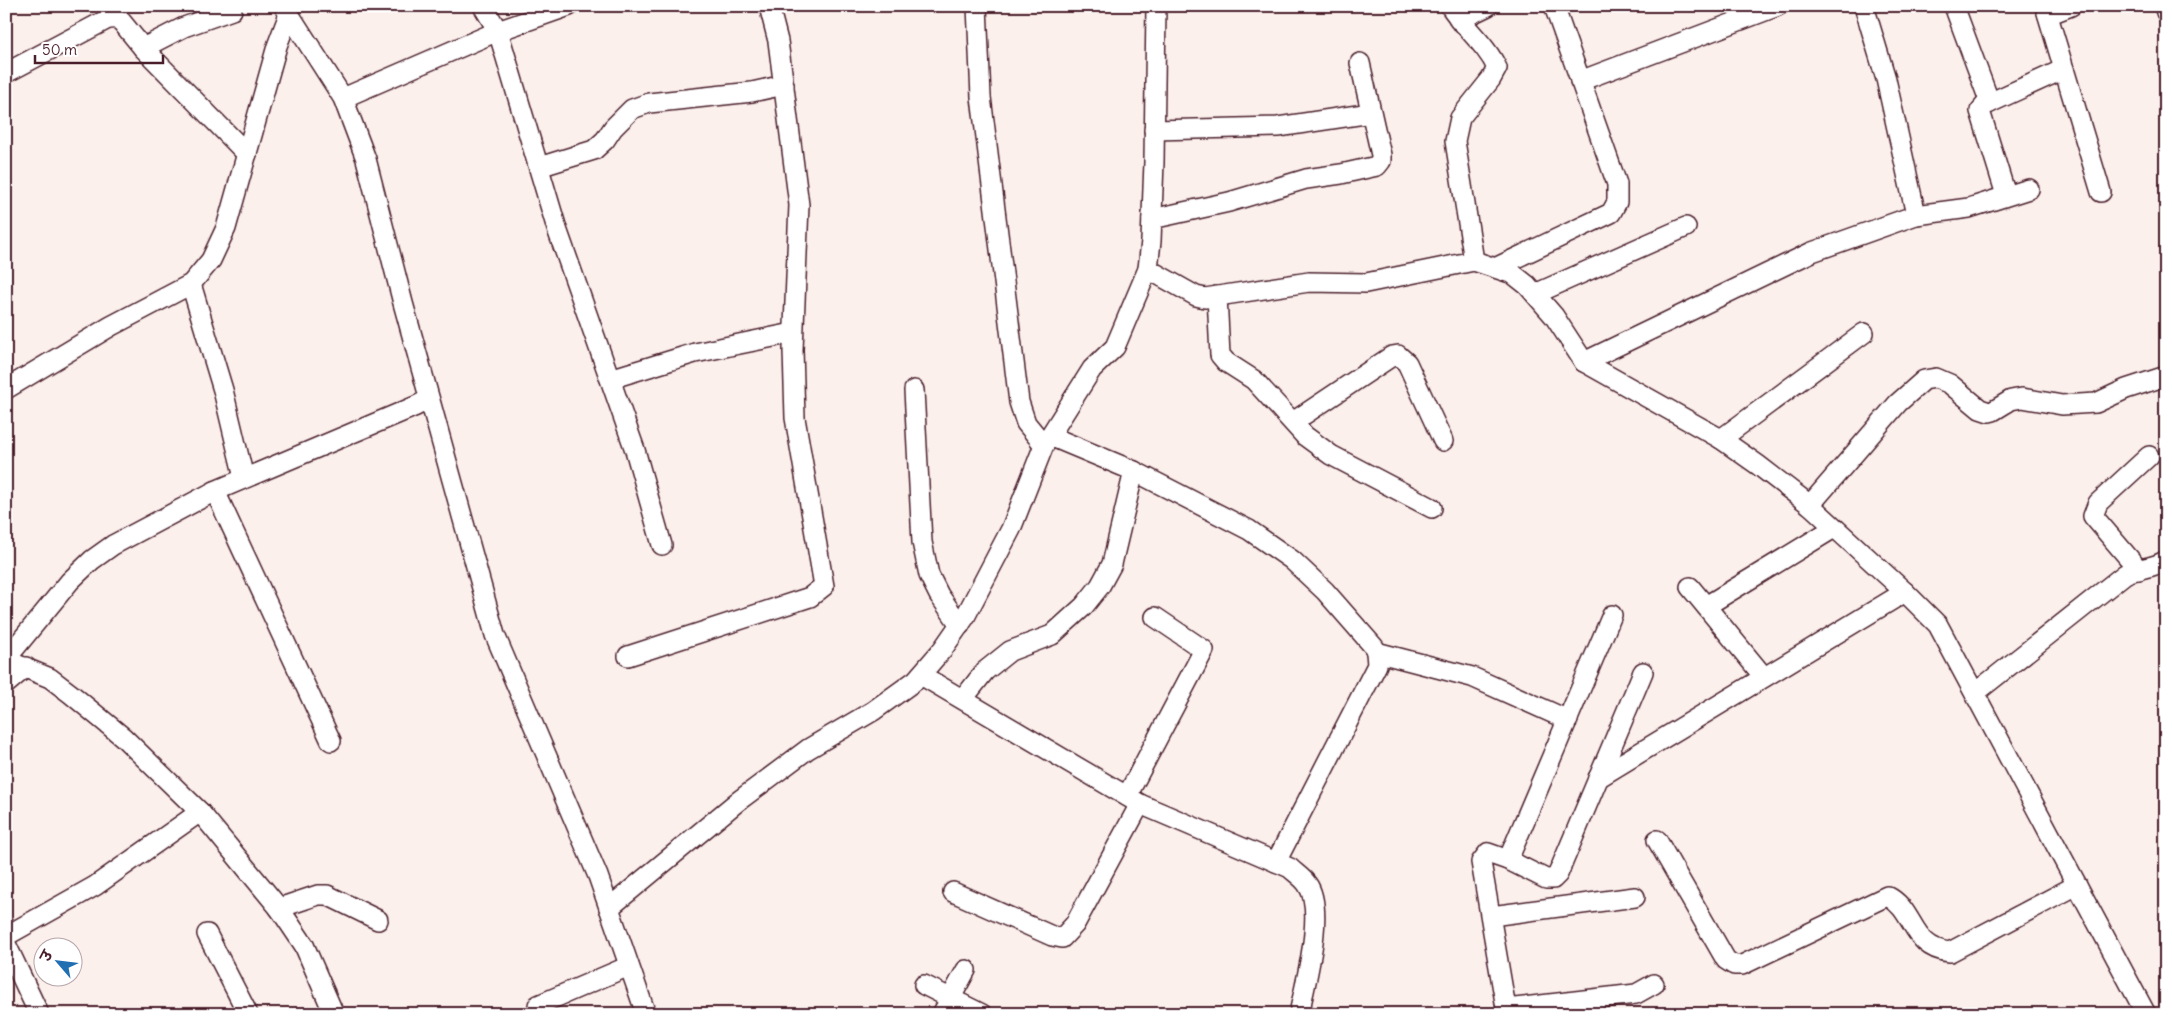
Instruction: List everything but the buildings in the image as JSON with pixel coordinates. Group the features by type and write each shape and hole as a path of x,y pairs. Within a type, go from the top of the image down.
{"street":[{"path":"483,6 498,31 557,229 635,450 662,545"},
{"path":"343,98 498,31 569,6"},
{"path":"628,656 810,597 824,586 795,418 793,333 799,205 778,41 769,6"},
{"path":"977,6 982,97 1019,402 1026,422 1047,440 1134,471 1249,530 1292,560 1325,591 1374,647 1376,652 1377,665 1276,862"},
{"path":"609,908 742,798 808,749 872,711 921,675 960,625 1010,529 1047,440 1092,368 1115,347 1148,269 1152,219 1156,6"},
{"path":"1454,13 1488,6"},
{"path":"1497,267 1611,214 1617,202 1617,184 1554,6"},
{"path":"1580,81 1746,12 1778,6"},
{"path":"1864,6 1886,79 1916,215"},
{"path":"1954,6 1990,102"},
{"path":"2071,6 2046,11 2102,192"},
{"path":"2164,6 2166,12"},
{"path":"143,48 184,27 232,10"},
{"path":"287,10 343,98 366,158 429,399 495,635 598,876 646,1014"},
{"path":"6,389 112,326 191,284 211,260 226,228 287,10"},
{"path":"1454,13 1490,53 1497,68 1492,79 1460,118 1455,141 1474,261"},
{"path":"6,73 111,18 121,21 143,48 247,154"},
{"path":"1152,219 1229,202 1306,179 1377,166 1381,161 1381,155 1360,63"},
{"path":"2006,196 1980,111 1990,102 2064,69"},
{"path":"539,168 594,150 632,109 649,103 752,92 784,84"},
{"path":"1154,130 1278,127 1372,112"},
{"path":"1584,362 1812,252 1916,215 1968,208 2029,189"},
{"path":"1535,294 1686,227"},
{"path":"1148,269 1196,296 1205,298 1309,282 1366,283 1474,261 1497,267 1513,274 1527,284 1558,322 1584,362 1721,439 1810,505 1905,592 1938,625 2146,1014"},
{"path":"191,284 224,390 244,478"},
{"path":"1217,296 1220,356 1226,362 1254,380 1305,436 1331,455 1432,508"},
{"path":"610,379 695,353 793,333"},
{"path":"1721,439 1864,333"},
{"path":"1293,422 1392,356 1398,355 1407,363 1442,441"},
{"path":"1810,505 1898,403 1924,380 1936,378 1950,384 1980,409 1988,412 2011,400 2022,398 2062,405 2096,403 2126,389 2166,376"},
{"path":"914,390 922,542 930,575 939,595 960,625"},
{"path":"334,1014 304,945 279,908 200,812 123,737 50,678 6,660 52,601 92,560 113,545 215,491 429,399"},
{"path":"2138,570 2093,516 2098,503 2149,456"},
{"path":"963,699 985,671 1010,651 1052,635 1072,618 1100,586 1112,564 1134,471"},
{"path":"215,491 331,741"},
{"path":"1706,606 1834,528"},
{"path":"1975,693 2125,574 2152,568 2166,560"},
{"path":"1690,587 1764,677"},
{"path":"1598,778 1905,592"},
{"path":"1508,860 1612,615"},
{"path":"953,892 1052,936 1062,938 1074,924 1204,650 1155,618"},
{"path":"1376,652 1472,677 1568,720"},
{"path":"6,684 26,667"},
{"path":"1643,672 1558,874 1553,879 1546,879 1508,860 1488,853 1481,862 1507,1011 1636,994 1654,984"},
{"path":"921,675 1133,800 1290,868 1308,884 1315,911 1315,931 1299,1014"},
{"path":"6,936 95,886 200,812"},
{"path":"1657,840 1726,960 1734,965 1742,965 1887,896 1896,900 1923,939 1933,949 1950,952 2077,885"},
{"path":"279,908 318,895 327,894 378,920"},
{"path":"1491,916 1635,897"},
{"path":"207,934 248,1014"},
{"path":"6,944 39,1014"},
{"path":"538,1005 629,966"},
{"path":"946,1006 966,970"},
{"path":"924,985 946,1006 982,1014"}]}
